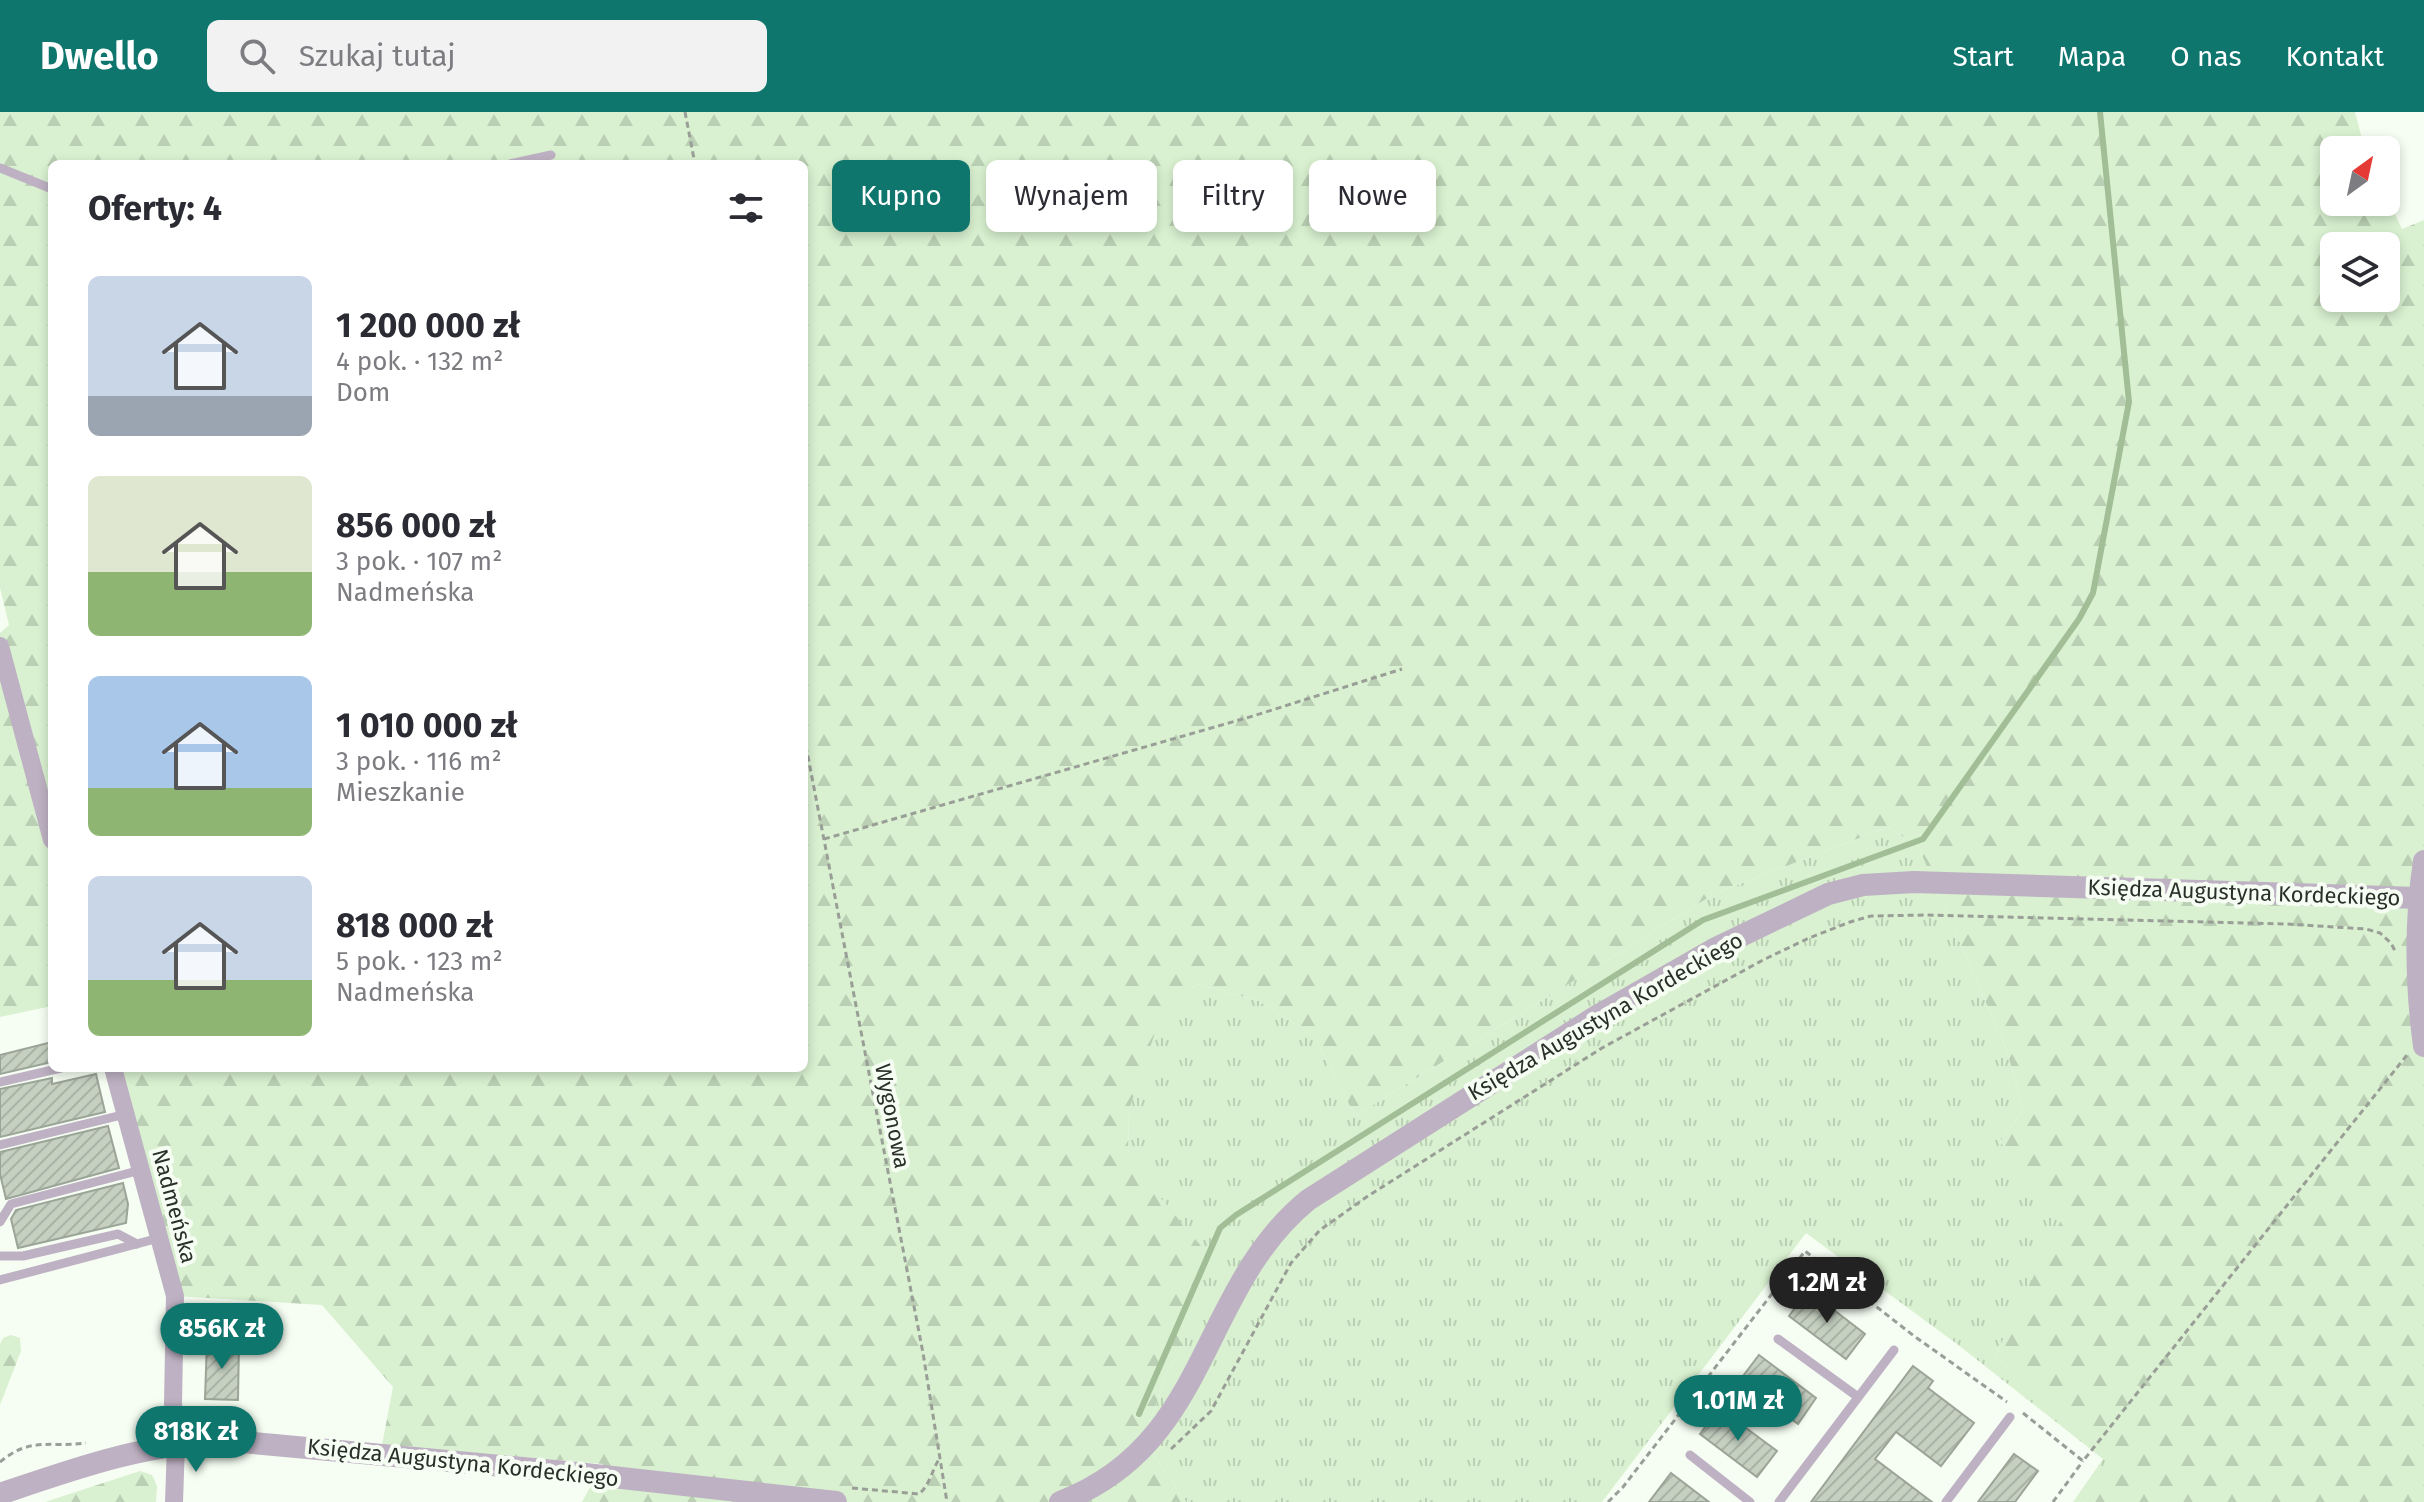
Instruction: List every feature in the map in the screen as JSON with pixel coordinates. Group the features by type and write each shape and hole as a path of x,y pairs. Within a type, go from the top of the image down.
{"street":[{"path":"0,646 48,825"},
{"path":"2423,1041 2418,898 2424,861"},
{"name":"Księdza Augustyna Kordeckiego","path":"1060,1502 1114,1474 1146,1447 1160,1430 1180,1401 1256,1257 1276,1230 1308,1200 1614,1005 1714,949 1807,903 1863,885 1914,882 2418,898"},
{"name":"Nadmeńska","path":"114,1072 175,1296 174,1502"},
{"name":"Księdza Augustyna Kordeckiego","path":"0,1494 108,1458 176,1444 222,1441 577,1473 836,1502"}],"lane":[{"path":"528,160 551,155"},
{"path":"0,168 48,187"},
{"path":"0,1082 48,1071"},
{"path":"0,1145 126,1114"},
{"path":"0,1222 11,1204 141,1170"},
{"path":"0,1256 23,1256 118,1234 137,1244"},
{"path":"0,1280 159,1238"},
{"path":"1778,1339 1858,1397"},
{"path":"1779,1502 1894,1350"},
{"path":"1946,1502 2010,1417"},
{"path":"1690,1455 1750,1502"}],"path":[{"path":"685,112 694,160"},
{"path":"824,839 1253,716 1402,669"},
{"name":"Wygonowa","path":"808,757 923,1353 947,1502"},
{"path":"1163,1455 1211,1411 1282,1274 1320,1230 1368,1196 1610,1043 1763,960 1833,928 1871,916 1926,915 2255,923 2366,929 2380,933 2391,943 2397,956 2419,971"},
{"path":"2053,1502 2423,1041"},
{"path":"1608,1502 1623,1487 1805,1251 2083,1461"},
{"path":"1,1461 28,1445 97,1440"},
{"path":"908,1502 909,1495"}],"green space":[{"path":"0,112 2355,112 2361,136 2320,136 2320,216 2396,216 2402,229 2424,220 2424,1502 2084,1502 2120,1456 1995,1356 2063,1216 2000,1142 2023,1110 2007,1051 1918,846 1888,827 1714,894 1355,1116 1315,1037 1259,1001 1197,984 1163,1009 1129,1110 1128,1159 1206,1252 1179,1353 1168,1370 1149,1425 1155,1457 1186,1502 582,1502 603,1464 382,1445 393,1387 322,1305 175,1296 114,1072 808,1072 808,160 48,160 48,1007 0,1017 0,633 9,625 0,588"},
{"path":"1888,827 1918,846 2007,1051 2023,1110 2000,1142 2064,1216 1995,1356 2121,1456 2084,1502 2073,1502 2103,1459 1957,1344 1806,1233 1602,1502 1186,1502 1155,1457 1149,1425 1168,1370 1179,1353 1128,1159 1129,1110 1162,1009 1197,984 1259,1001 1315,1037 1355,1116 1714,894"},
{"path":"11,1335 20,1338 21,1351 0,1405 0,1344 3,1338"},
{"path":"140,1471 152,1475 157,1486 156,1502 45,1502"}],"building":[{"path":"48,1043 48,1063 0,1074 0,1055"},
{"path":"96,1074 105,1112 0,1137 0,1089 52,1078 52,1084"},
{"path":"108,1126 119,1168 6,1199 0,1174 0,1152"},
{"path":"123,1183 128,1204 126,1223 18,1248 11,1219 16,1210"},
{"path":"1808,1290 1865,1334 1846,1359 1789,1316"},
{"path":"207,1341 239,1342 238,1400 205,1399"},
{"path":"1759,1355 1816,1398 1798,1424 1740,1380"},
{"path":"1913,1366 1933,1381 1928,1388 1974,1423 1941,1466 1896,1432 1875,1459 1932,1502 1811,1502"},
{"path":"1719,1408 1777,1451 1757,1477 1700,1434"},
{"path":"2014,1454 2038,1471 2015,1502 1978,1502"},
{"path":"1671,1473 1709,1502 1649,1502"}],"waterway":[{"path":"1139,1414 1220,1228 1236,1215 1703,920 1923,839 2079,619 2093,593 2129,402 2100,112"}]}
